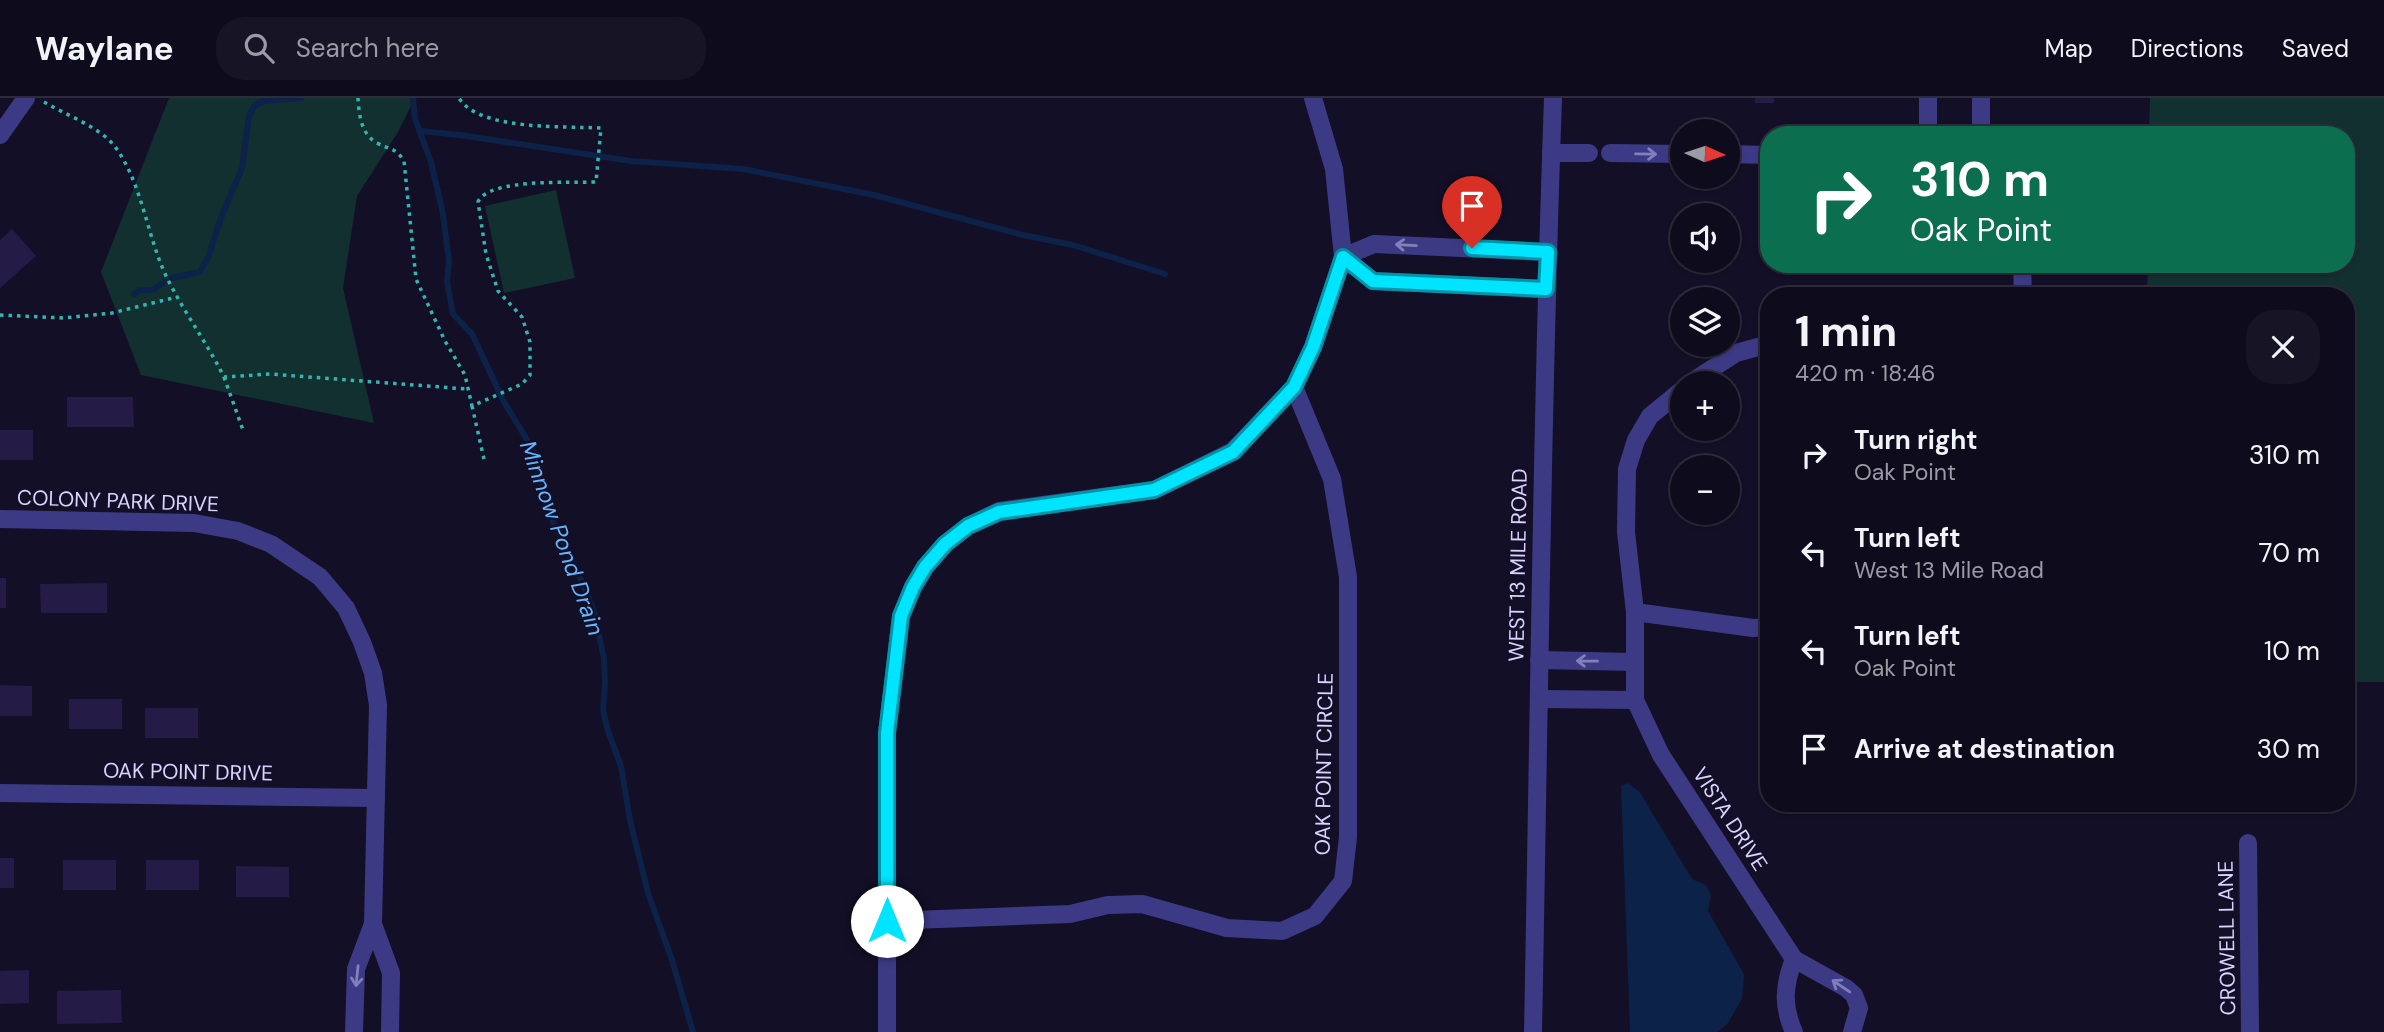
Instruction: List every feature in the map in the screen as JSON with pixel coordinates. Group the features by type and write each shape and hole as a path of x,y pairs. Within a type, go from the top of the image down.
{"street":[{"path":"0,135 26,98"},
{"path":"887,1032 887,733 901,616 913,587 925,567 945,544 968,526 999,512 1154,490 1233,452 1294,387 1313,347 1343,257 1334,169 1313,98"},
{"name":"WEST 13 MILE ROAD","path":"1533,1032 1539,589 1553,98"},
{"path":"1928,98 1928,126"},
{"path":"1981,126 1982,98"},
{"path":"1551,153 1590,153"},
{"path":"1611,153 1670,154"},
{"path":"1740,154 1760,155"},
{"path":"1343,257 1374,244 1548,252"},
{"path":"1343,257 1373,281 1546,289"},
{"path":"1708,371 1736,353 1760,346"},
{"name":"OAK POINT CIRCLE","path":"887,921 1070,914 1108,905 1142,904 1227,928 1282,931 1315,916 1343,881 1348,837 1348,577 1332,479 1294,387"},
{"name":"VISTA DRIVE","path":"1670,400 1650,416 1636,440 1627,469 1626,532 1635,612 1635,700 1661,755 1794,959 1854,995 1859,1009 1852,1032"},
{"name":"COLONY PARK DRIVE","path":"0,519 194,523 238,531 271,544 320,577 346,608 373,673 378,705 373,924 356,970 354,1032"},
{"path":"1635,612 1760,628"},
{"path":"1539,660 1635,662"},
{"path":"1539,699 1635,700"},
{"name":"OAK POINT DRIVE","path":"0,793 376,798"},
{"name":"CROWELL LANE","path":"2248,843 2250,1032"},
{"name":"COLONY PARK DRIVE","path":"373,924 391,973 390,1032"},
{"path":"1794,959 1785,982 1787,1017 1794,1032"}],"path":[{"path":"36,98 103,134 116,147 137,192 155,249 168,279 224,377 243,430"},
{"path":"459,98 468,110 501,122 601,128 596,182 514,185 492,189 480,196 478,202 486,254 498,291 522,317 530,342 530,375 522,384 472,406"},
{"path":"358,99 359,116 364,129 377,143 394,149 404,161 416,279 445,341 465,375 484,459"},
{"path":"0,315 63,318 112,313 178,296"},
{"path":"224,377 270,374 467,389"}],"green space":[{"path":"169,98 415,98 398,132 357,196 343,288 374,423 141,375 101,272"},
{"path":"2150,98 2384,98 2384,682 2355,682 2355,287 2147,287 2148,273 2355,273 2355,126 2149,126"},
{"path":"556,190 575,278 504,293 485,206"}],"water":[{"path":"1628,783 1639,791 1692,879 1706,885 1711,895 1708,911 1744,974 1742,999 1728,1023 1717,1032 1630,1032 1621,786"}],"building":[{"path":"1755,98 1774,98 1774,103 1755,103"},
{"path":"12,229 36,256 0,288 0,240"},
{"path":"67,397 133,397 134,427 67,427"},
{"path":"0,430 33,430 33,460 0,460"},
{"path":"0,578 6,578 6,608 0,608"},
{"path":"107,583 107,613 41,613 40,584"},
{"path":"0,685 32,686 32,716 0,716"},
{"path":"69,699 122,699 122,729 69,729"},
{"path":"145,708 198,708 198,738 145,738"},
{"path":"0,858 14,858 14,888 0,888"},
{"path":"63,860 116,860 116,890 63,890"},
{"path":"146,860 199,860 199,890 146,890"},
{"path":"236,866 289,867 289,897 236,897"},
{"path":"29,970 29,1003 0,1004 0,971"},
{"path":"121,990 122,1023 57,1024 57,991"}],"waterway":[{"path":"172,278 200,272 208,258 242,168 249,116 255,105 264,101 301,98"},
{"name":"Minnow Pond Drain","path":"413,98 415,119 431,162 443,214 449,261 447,282 453,314 472,334 504,402 532,448 538,463 543,495 594,611 604,659 603,710 621,766 630,820 648,893 672,960 693,1032"},
{"path":"420,131 631,161 743,169 874,195 1023,235 1073,245 1165,274"},
{"path":"134,294 140,290 153,290 164,282"}],"route":[{"path":"887,921 887,733 901,616 925,567 945,544 968,526 999,512 1154,490 1233,452 1294,387 1313,347 1343,257 1373,281 1546,289 1548,252 1472,248"}]}
